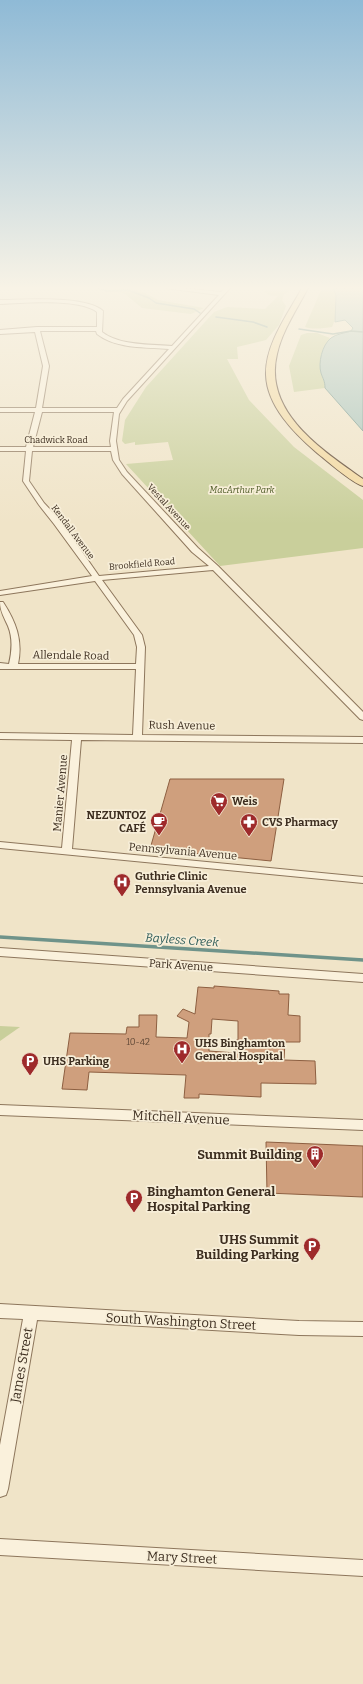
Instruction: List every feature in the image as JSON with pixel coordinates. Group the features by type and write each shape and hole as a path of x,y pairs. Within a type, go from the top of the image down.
{"main road":[{"path":"271,367 270,372 272,386 282,411 298,432 363,483"},
{"path":"283,393 297,418 317,440 363,475"}],"street":[{"name":"Kendall Avenue","path":"46,367 39,410 29,449 26,481 41,504 57,522 138,635 141,647 141,667 137,737"},
{"name":"Vestal Avenue","path":"156,367 125,400 116,414 113,449 116,460 124,473 195,550 215,568 363,717"},
{"path":"0,410 119,410"},
{"name":"Chadwick Road","path":"0,449 113,449"},
{"name":"Brookfield Road","path":"0,593 97,578 215,568"},
{"path":"0,604 15,631 18,644 13,666"},
{"name":"Allendale Road","path":"0,666 141,667"},
{"name":"Rush Avenue","path":"0,736 363,740"},
{"name":"Manier Avenue","path":"67,852 78,736"},
{"name":"Pennsylvania Avenue","path":"0,846 363,880"},
{"name":"Park Avenue","path":"0,952 363,978"},
{"name":"Mitchell Avenue","path":"0,1110 363,1125"},
{"name":"South Washington Street","path":"0,1311 300,1328 363,1330"},
{"name":"James Street","path":"0,1489 31,1313"},
{"name":"Mary Street","path":"0,1547 363,1568"}],"green space":[{"name":"MacArthur Park","path":"165,367 231,367 249,400 294,447 363,500 363,548 220,566 126,464 173,460 168,442 135,445 135,442 125,444 122,441 125,420 146,387"},
{"path":"289,367 321,367 325,388 294,392"},
{"path":"0,1026 20,1027 0,1041"}],"water":[{"path":"320,367 363,367 363,431 325,388"}],"building":[{"name":"Weis","path":"170,779 284,779 271,861 150,849"},
{"name":"UHS Binghamton General Hospital","path":"214,986 279,991 279,994 289,994 288,1015 300,1016 300,1042 285,1042 284,1060 315,1061 316,1084 261,1083 261,1097 199,1094 199,1098 184,1098 186,1075 89,1072 87,1090 62,1089 70,1033 126,1034 127,1027 139,1027 139,1015 157,1015 156,1037 187,1038 189,1022 177,1016 183,1009 195,1014 198,987 214,988","holes":["212,1019 238,1021 236,1053 209,1051 209,1034 211,1034"]},
{"name":"Summit Building","path":"266,1142 363,1146 363,1197 267,1193"}],"waterway":[{"name":"Bayless Creek","path":"0,937 363,960"}],"place":[{"name":"Weis","path":"219,816"},
{"name":"NEZUNTOZ CAFÉ","path":"159,836"},
{"name":"CVS Pharmacy","path":"249,837"},
{"name":"Guthrie Clinic Pennsylvania Avenue","path":"122,897"},
{"name":"UHS Binghamton General Hospital","path":"182,1064"},
{"name":"UHS Parking","path":"30,1076"},
{"name":"Summit Building","path":"315,1169"},
{"name":"Binghamton General Hospital Parking","path":"134,1213"},
{"name":"UHS Summit Building Parking","path":"312,1261"}]}
